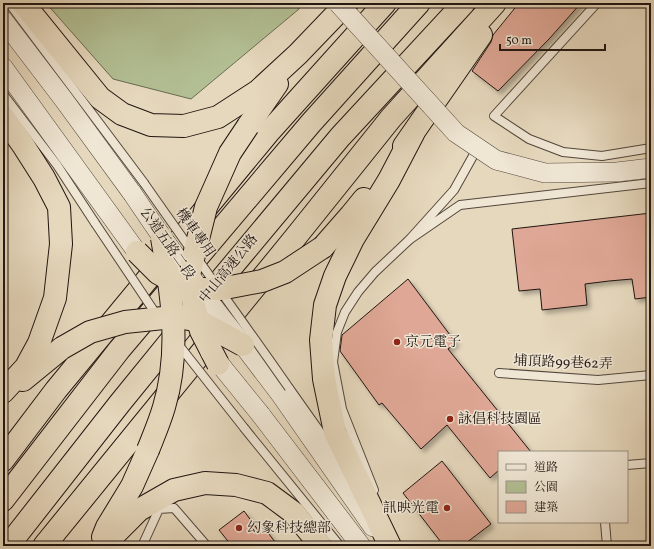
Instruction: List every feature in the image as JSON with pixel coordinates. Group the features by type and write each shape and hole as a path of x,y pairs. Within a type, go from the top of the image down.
{"highway":[{"path":"23,3 100,98 122,114 151,125 184,126 218,117 258,91 298,54 347,3"},
{"path":"3,460 56,390 263,139 385,3"},
{"path":"3,500 129,338 306,129 419,3"},
{"name":"中山高速公路","path":"8,546 120,403 258,234 340,137 464,3"},
{"path":"44,546 75,506 150,417 259,283 391,118 495,3"},
{"path":"137,252 158,273 194,279 262,281 286,272 323,247 352,215 413,134 492,20 506,3"},
{"path":"101,546 107,527 132,486 148,450 164,407 172,373 177,315 194,279 206,207 216,182 230,153 298,54"},
{"path":"3,117 44,178 59,207 61,244 55,298 38,343 26,367 3,392"},
{"path":"389,546 335,432 324,379 321,340 325,305 335,276 353,239 389,180 413,134"},
{"path":"162,238 194,279"},
{"path":"177,315 194,279"},
{"path":"177,315 201,331 218,364"},
{"path":"3,402 23,380 62,348 90,332 125,322 177,315 243,345"},
{"path":"101,546 139,510 174,490 205,483 236,485 266,493 294,513 321,546"}],"street":[{"path":"338,3 456,132 496,160 545,173 617,172 651,168"},
{"name":"公道五路二段","path":"3,20 64,100 138,188 162,238"},
{"name":"公道五路二段","path":"3,67 101,218 137,252 177,315"},
{"name":"公道五路二段","path":"194,279 243,345 285,392 389,546"},
{"path":"218,364 261,415 361,546"}],"lane":[{"name":"機車專用","path":"9,3 138,188 194,279 285,392"},
{"path":"597,3 494,116 529,139 563,152 602,156 651,148"},
{"path":"3,94 57,165 101,218 177,315"},
{"path":"389,546 377,499 342,409 334,362 337,332 345,312 358,292 374,272 409,240 454,190 478,147"},
{"path":"409,240 460,205 651,182"},
{"path":"174,340 340,546"},
{"name":"埔頂路99巷62弄","path":"499,373 598,380 651,375"},
{"path":"628,465 651,463"},
{"path":"143,544 159,509 174,508 207,546"},
{"path":"605,523 607,546"}],"green space":[{"path":"46,3 298,3 299,9 191,99 113,79"}],"building":[{"path":"519,3 581,3 550,38 498,91 472,71 491,42 493,35"},
{"path":"651,213 651,297 635,299 632,279 609,281 585,284 587,305 542,310 540,289 519,291 512,229"},
{"path":"408,279 456,343 448,349 530,451 498,451 498,471 490,478 447,425 421,449 382,403 379,405 340,351 342,335"},
{"name":"訊映光電","path":"442,461 491,524 462,546 444,546 403,493"},
{"name":"幻象科技總部","path":"244,511 258,530 263,526 278,546 232,546 219,530"}],"place":[{"name":"京元電子","path":"397,342"},
{"name":"詠倡科技園區","path":"450,419"},
{"name":"訊映光電","path":"447,508"},
{"name":"幻象科技總部","path":"239,528"}]}
